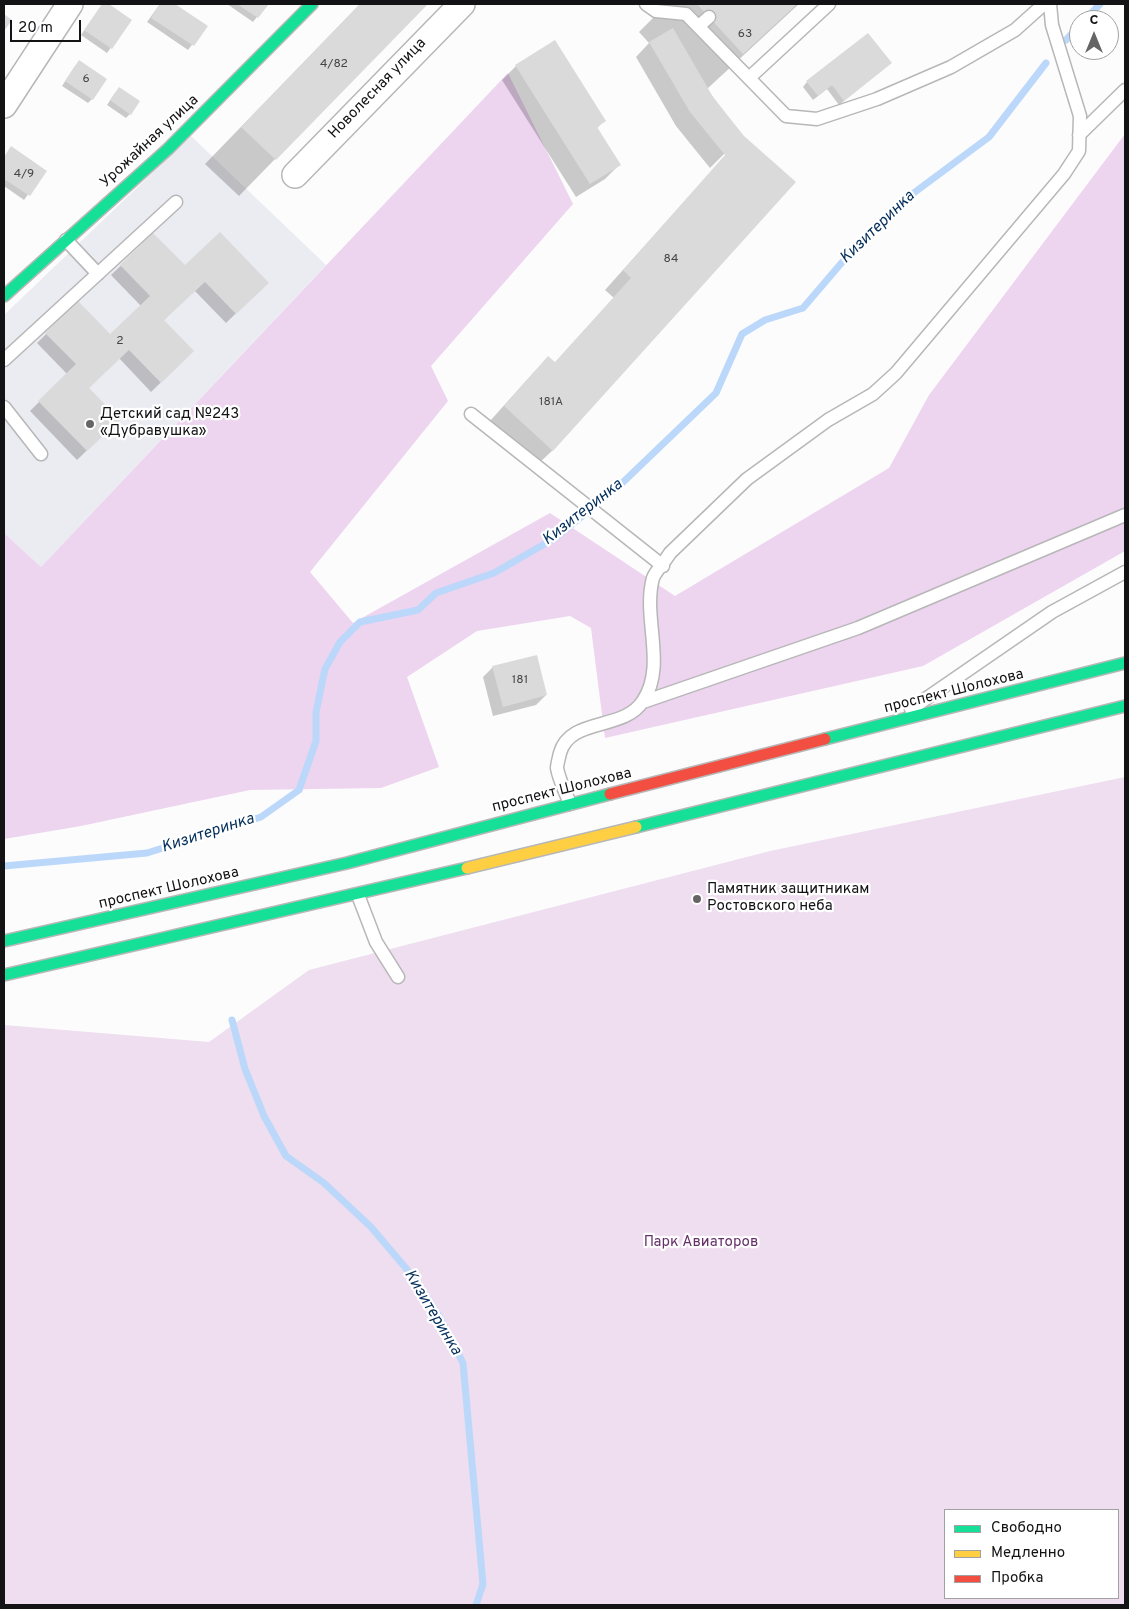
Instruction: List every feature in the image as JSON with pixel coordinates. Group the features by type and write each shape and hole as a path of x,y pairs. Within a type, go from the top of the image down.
{"main road":[{"name":"Урожайная улица","path":"4,296 168,149 312,4"},
{"name":"проспект Шолохова","path":"4,942 347,864 570,804 888,725 1125,663"},
{"path":"4,976 358,895 1125,706"}],"street":[{"path":"4,106 70,4"},
{"name":"Новолесная улица","path":"295,175 462,4"}],"lane":[{"path":"646,4 656,11 686,14 786,116 817,119 877,99 951,67 1015,30 1044,4"},
{"path":"749,78 829,4"},
{"path":"643,702 653,676 650,606 653,576 663,566 670,554 748,479 828,420 873,394 896,373 1064,174 1079,151 1080,116 1052,25 1050,4"},
{"path":"699,26 709,17"},
{"path":"1079,134 1125,90"},
{"path":"4,360 176,202"},
{"path":"66,240 98,274"},
{"path":"4,407 41,454"},
{"path":"471,414 663,566"},
{"path":"570,804 557,767 563,744 583,729 622,719 643,702 858,628 1125,515"},
{"path":"888,725 1052,612 1125,572"},
{"path":"358,895 376,942 398,977"}],"shaded area":[{"path":"508,73 573,204 431,366 448,401 310,572 353,623 550,513 675,596 889,468 929,395 1125,134 1125,551 923,666 605,738 591,628 570,616 477,631 407,677 439,767 381,788 250,790 81,826 4,839 4,533 41,567"},
{"name":"Детский сад №243 «Дубравушка»","path":"191,136 326,265 41,567 4,533 4,315"}],"green space":[{"name":"Парк Авиаторов","path":"1125,777 1125,1605 4,1605 4,1025 209,1042 309,970 770,851"}],"building":[{"path":"102,4 109,4 132,20 112,49 84,30"},
{"path":"160,4 175,4 208,26 194,46 151,18"},
{"path":"237,4 269,4 258,18"},
{"path":"360,4 428,4 276,160 241,127"},
{"path":"697,4 797,4 743,54"},
{"path":"4,14 12,20 4,31"},
{"path":"673,28 713,97 744,136 796,182 553,451 504,406 548,356 555,362 631,278 623,270 725,155 690,112 649,42"},
{"path":"868,33 892,63 844,101 832,85 818,96 806,81"},
{"path":"555,40 606,121 597,127 621,165 590,184 515,65"},
{"path":"79,60 107,79 93,100 65,81"},
{"path":"119,87 140,101 131,115 110,100"},
{"path":"11,146 47,171 30,196 4,179 4,157"},
{"path":"220,232 269,283 236,314 205,282 164,320 194,351 161,383 129,350 89,388 120,420 87,451 38,401 76,364 45,333 78,301 110,334 150,296 120,265 153,233 185,265"},
{"path":"537,655 547,695 503,707 492,666"}],"waterway":[{"name":"Кизитеринка","path":"1094,10 1100,4"},
{"name":"Кизитеринка","path":"1066,40 1069,37"},
{"name":"Кизитеринка","path":"4,866 147,853 261,817 299,790 316,741 316,712 325,669 340,642 360,622 418,610 436,593 494,573 555,538 617,488 716,393 742,334 765,320 803,308 850,253 911,195 989,137 1046,63"},
{"name":"Кизитеринка","path":"232,1020 245,1069 264,1116 286,1156 324,1183 371,1227 415,1279 440,1318 463,1363 483,1584 476,1605"}],"traffic: fast":[{"path":"4,296 168,149 312,4"},
{"path":"825,739 1125,663"},
{"path":"636,827 1125,706"},
{"path":"4,941 347,863 610,794"},
{"path":"4,975 467,868"}],"traffic: slow":[{"path":"467,868 636,827"}],"traffic: jam":[{"path":"610,794 825,739"}],"place":[{"name":"Детский сад №243 «Дубравушка»","path":"90,424"},
{"name":"Памятник защитникам Ростовского неба","path":"697,899"}]}
